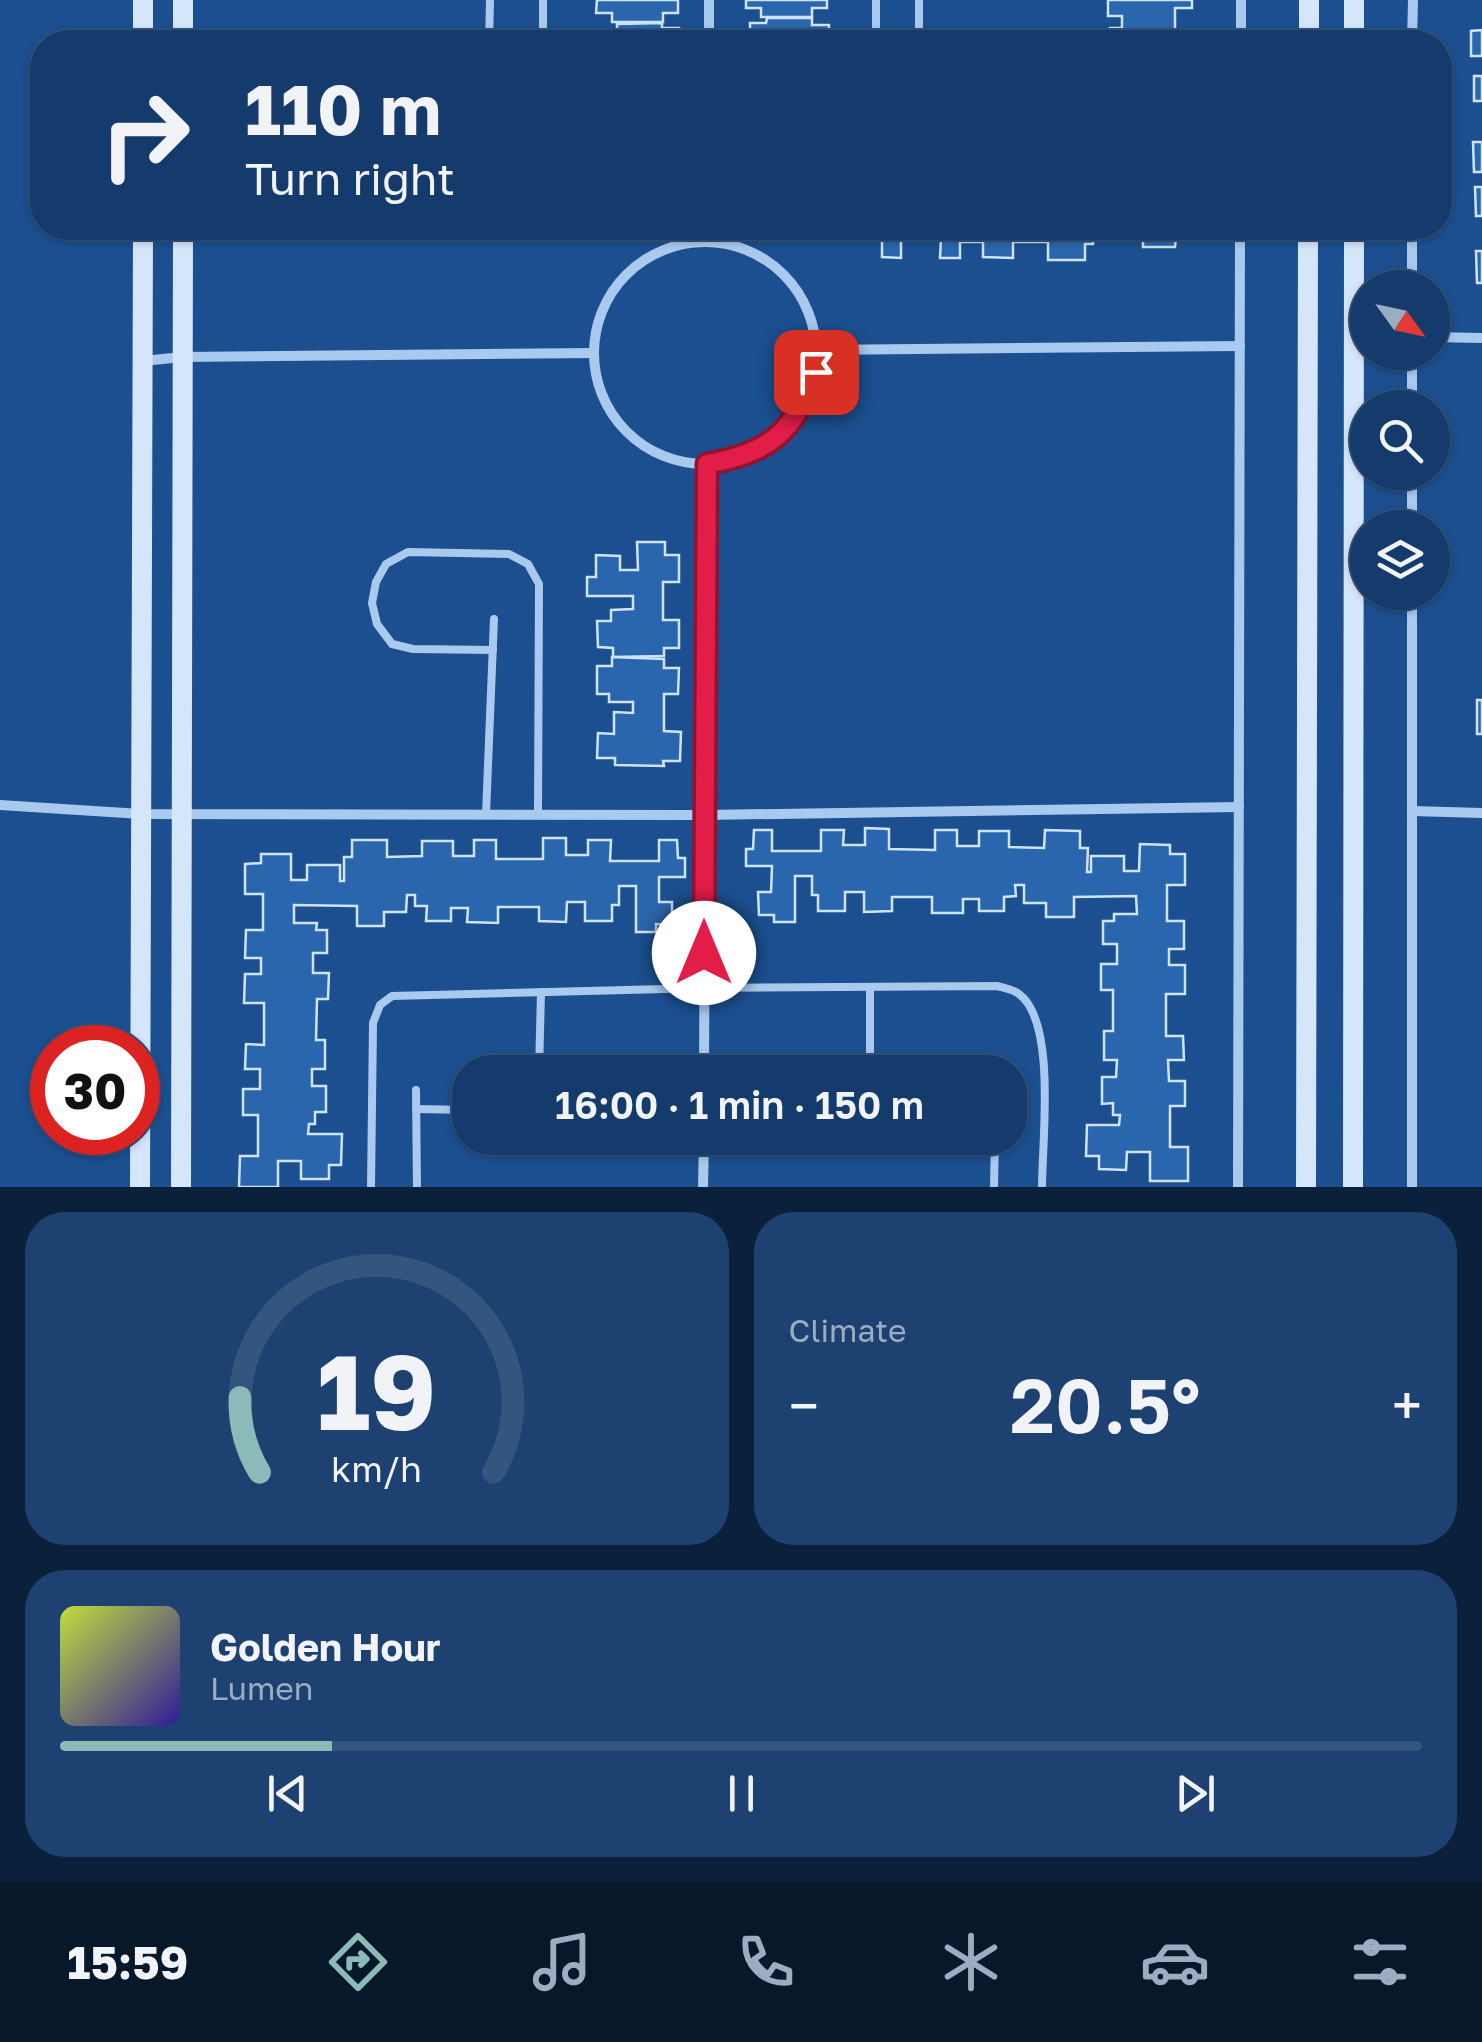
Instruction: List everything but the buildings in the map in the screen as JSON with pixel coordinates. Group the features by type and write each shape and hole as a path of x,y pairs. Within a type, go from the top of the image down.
{"street":[{"path":"143,0 143,30"},
{"path":"183,0 183,30"},
{"path":"709,0 709,30"},
{"path":"1241,0 1241,30"},
{"path":"1309,0 1309,30"},
{"path":"1354,0 1354,30"},
{"path":"1412,0 1412,30"},
{"path":"140,1187 143,240"},
{"path":"181,1187 182,240"},
{"path":"1238,1187 1240,240"},
{"path":"1306,1187 1308,240"},
{"path":"1353,1187 1354,240"},
{"path":"1412,240 1412,270"},
{"path":"708,241 746,248 778,268 803,298 816,334 815,350 816,372 802,408 778,438 745,457 707,464 672,459 641,444 616,419 599,388 594,353 600,318 616,286 642,261 674,246 708,241"},
{"path":"1450,337 1482,338"},
{"path":"815,350 1240,346"},
{"path":"142,361 182,357 594,353"},
{"path":"704,1055 707,464"},
{"path":"1412,610 1412,1187"},
{"path":"0,805 141,814 706,816 1239,807"},
{"path":"1412,811 1482,813"},
{"path":"704,1155 704,1187"}],"lane":[{"path":"489,30 490,0"},
{"path":"543,0 543,30"},
{"path":"876,0 876,30"},
{"path":"919,30 920,0"},
{"path":"493,650 392,644 377,624 372,603 376,582 386,564 408,552 508,554 528,564 540,584 538,814"},
{"path":"486,814 494,619"},
{"path":"371,1187 373,1023 380,1005 392,996 997,986 1018,992 1040,1023 1044,1050 1042,1187"},
{"path":"870,987 870,1055"},
{"path":"539,1055 541,992"},
{"path":"416,1090 416,1187"},
{"path":"416,1110 452,1110"},
{"path":"994,1187 995,1155"}],"route":[{"path":"704,953 707,464 745,457 778,438 802,408 816,372"}]}
